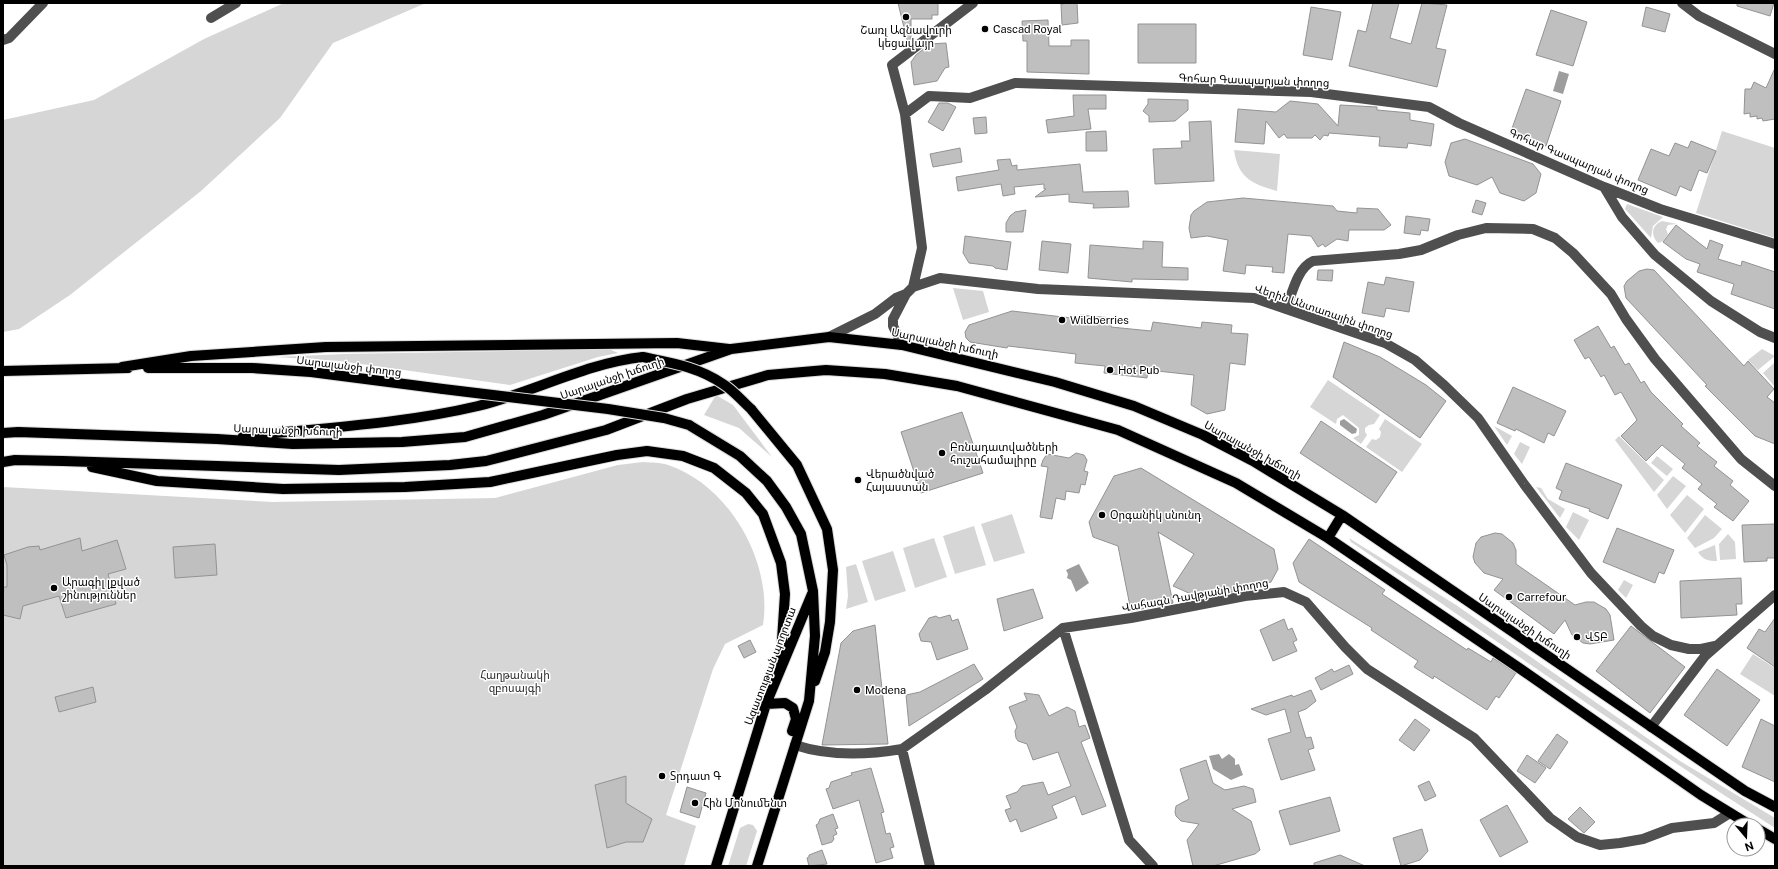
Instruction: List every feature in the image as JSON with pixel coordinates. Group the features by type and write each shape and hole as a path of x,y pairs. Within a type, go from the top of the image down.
{"main road":[{"name":"Սարալանջի խճուղի","path":"3,433 124,434 217,438 293,444 402,442 465,437 543,415 731,349 829,337 902,345 1055,382 1134,406 1203,435 1253,461 1342,515 1745,791 1775,807"},
{"path":"122,368 192,356 326,347 677,342 731,349"},
{"path":"217,438 422,417 478,406 533,390 600,364 619,360 643,357 687,366 706,374 724,384 751,409 797,465 827,528 833,570 830,622 825,652 809,701"},
{"name":"Սարալանջի փողոց","path":"3,371 122,368 252,368 311,372 608,409 664,418 689,425"},
{"path":"3,462 15,460 62,461 339,470 450,465 486,461 606,430 687,399 757,377 833,370 902,376 957,386 1118,430 1236,483 1328,538 1737,817"},
{"name":"Ազատության պողոտա","path":"689,425 740,456 767,481 786,507 801,534 813,591 816,636 809,701 757,866"},
{"path":"62,461 157,481 283,489 455,486 490,482 616,454 647,451 684,456 714,468 746,493 763,514 781,563 785,594 780,670"},
{"path":"1328,538 1342,515"},
{"name":"Ազատության պողոտա","path":"716,866 766,704 813,591"},
{"path":"766,704 785,703 793,708 796,719 779,777 780,791"},
{"path":"1766,833 1775,839"}],"street":[{"path":"3,40 9,38 44,3"},
{"path":"211,18 236,3"},
{"path":"902,345 893,326 893,319 909,291 922,248 905,114 892,64 973,3"},
{"path":"1682,3 1699,16 1775,54"},
{"name":"Գոհար Գասպարյան փողոց","path":"905,114 929,96 970,98 1015,83 1311,92 1429,107 1459,123 1604,187 1660,209 1775,244"},
{"path":"1604,187 1622,217 1655,255 1711,301 1760,332 1775,338"},
{"path":"1286,309 1302,270 1306,264 1313,261 1414,251 1458,234 1486,228 1533,229 1554,238 1573,252 1610,294 1655,359 1688,399 1741,459 1775,486"},
{"name":"Վերին Անտառային փողոց","path":"829,337 875,314 896,298 909,291 940,278 1038,289 1254,298 1385,343 1415,360 1444,385 1478,418 1524,484 1591,573 1641,626 1653,636 1671,646 1689,649 1701,649 1716,646"},
{"name":"Վահագն Դավթյանի փողոց","path":"1063,628 1131,618 1245,596 1284,592 1306,602 1345,647 1367,669 1474,738 1550,818 1577,837 1600,845 1620,843 1643,838 1672,828 1714,823 1730,813"},
{"path":"1651,727 1705,656 1775,595"},
{"path":"795,745 813,751 885,752 902,749 985,690 1063,628 1129,840 1152,866"},
{"path":"902,749 930,866"},
{"path":"1766,835 1775,845"}],"green space":[{"path":"284,3 426,3 333,43 280,118 201,191 70,295 19,329 3,332 3,120 94,100 204,39"},
{"path":"1722,131 1775,148 1775,238 1696,213"},
{"path":"1234,150 1280,154 1277,191 1260,186 1248,178 1239,167"},
{"path":"1627,204 1663,217 1653,226 1651,238 1625,209"},
{"path":"1662,221 1677,224 1668,225 1666,229 1668,234 1663,241 1658,243 1655,240 1653,230 1656,225"},
{"path":"953,288 983,291 989,312 963,320"},
{"path":"609,349 618,353 598,357 510,385 340,361 275,357 345,354"},
{"path":"1762,349 1775,356 1758,370 1748,360"},
{"path":"1775,362 1775,387 1763,373"},
{"path":"1328,380 1380,415 1374,424 1365,428 1367,435 1361,444 1353,438 1359,435 1359,428 1343,415 1337,419 1336,424 1310,407"},
{"path":"716,395 733,405 772,457 739,428 704,415"},
{"path":"1385,419 1422,444 1402,472 1366,447 1372,439 1376,440 1380,437 1381,432 1379,429"},
{"path":"1494,426 1512,436 1507,445"},
{"path":"1619,436 1664,480 1654,492 1615,440"},
{"path":"1520,442 1530,447 1522,464 1514,454"},
{"path":"1657,456 1673,469 1667,476 1651,463"},
{"name":"Հաղթանակի զբոսայգի","path":"643,462 665,464 690,475 710,490 728,508 742,529 753,552 761,576 764,601 763,625 725,644 713,669 666,815 696,826 684,866 3,866 3,487 272,502 495,498 618,465"},
{"path":"1673,476 1686,486 1667,509 1657,495"},
{"path":"1536,487 1541,488 1548,499 1565,509 1560,518"},
{"path":"1687,495 1704,509 1685,533 1670,515"},
{"path":"1573,512 1589,520 1579,540 1566,527"},
{"path":"1012,514 1025,553 994,562 981,524"},
{"path":"1705,515 1722,529 1714,538 1695,548 1687,538"},
{"path":"974,526 986,565 955,574 943,536"},
{"path":"1728,534 1735,542 1736,559 1720,560 1719,544"},
{"path":"934,538 947,577 915,588 903,548"},
{"path":"1349,538 1456,605 1680,761 1775,818 1775,828 1766,822 1766,817 1758,817 1721,793 1351,542"},
{"path":"1715,545 1717,561 1706,560 1698,552"},
{"path":"893,551 906,591 875,601 862,561"},
{"path":"856,564 868,602 846,609 848,596 846,567"},
{"path":"1624,580 1633,585 1626,598 1618,590"},
{"path":"1753,654 1775,668 1775,696 1740,674"},
{"path":"748,824 753,825 757,831 746,866 728,866 740,828"}],"shaded area":[{"path":"1559,71 1569,74 1563,94 1553,91"},
{"path":"1344,419 1357,429 1356,433 1352,434 1340,425 1340,421"},
{"path":"1079,564 1089,583 1076,592 1071,580 1067,578 1068,574 1066,570"},
{"path":"1219,754 1222,759 1229,754 1235,759 1235,765 1239,764 1243,775 1231,780 1213,769 1209,756"}],"building":[{"path":"898,3 938,3 938,15 932,15 932,19 911,19 911,39 907,40"},
{"path":"1077,3 1078,23 1062,25 1061,4"},
{"path":"1373,3 1399,3 1390,38 1411,44 1422,3 1447,5 1436,48 1446,50 1437,87 1349,66 1358,30 1366,32"},
{"path":"1737,3 1774,3 1770,16 1737,6"},
{"path":"1311,7 1341,12 1332,60 1303,55"},
{"path":"1646,7 1670,14 1665,32 1642,26"},
{"path":"1551,10 1587,22 1573,66 1536,55"},
{"path":"1048,20 1049,46 1071,46 1071,40 1089,40 1089,74 1027,72 1027,41 1023,41 1022,21"},
{"path":"1138,24 1196,24 1196,63 1138,63"},
{"path":"946,43 949,67 945,68 937,81 914,85 911,62 916,55 930,44"},
{"path":"1775,68 1775,119 1763,121 1762,118 1757,119 1757,116 1750,117 1750,113 1744,114 1745,89 1751,89 1754,82 1766,88"},
{"path":"1526,89 1561,101 1546,146 1510,134"},
{"path":"1073,95 1106,95 1106,109 1088,109 1091,129 1048,133 1046,120 1074,116"},
{"path":"1148,99 1188,100 1188,110 1175,121 1149,122 1149,116 1143,111 1148,104"},
{"path":"1290,101 1318,104 1338,126 1340,105 1377,107 1377,110 1410,113 1410,120 1434,124 1431,146 1408,143 1407,148 1379,146 1380,137 1329,133 1328,136 1324,135 1320,140 1315,135 1312,138 1287,138 1284,134 1279,138 1266,121 1264,144 1235,142 1238,109 1276,112"},
{"path":"939,103 948,103 956,107 943,131 928,122"},
{"path":"986,117 987,133 975,134 973,118"},
{"path":"1211,121 1214,181 1155,184 1153,149 1182,148 1181,141 1190,141 1189,122"},
{"path":"1106,131 1107,151 1086,151 1086,132"},
{"path":"1465,139 1533,164 1541,174 1536,193 1524,201 1500,193 1492,177 1477,185 1449,176 1445,162 1451,143"},
{"path":"1691,141 1716,151 1707,173 1699,170 1691,191 1680,186 1676,196 1638,180 1651,149 1669,156 1675,143 1688,148"},
{"path":"960,148 962,162 933,167 930,154"},
{"path":"1010,159 1012,166 1017,165 1017,170 1080,164 1083,192 1128,191 1129,207 1093,208 1094,204 1069,202 1069,194 1035,197 1046,189 1044,189 1044,184 1014,187 1015,194 1003,196 1001,184 958,191 956,177 999,170 997,160"},
{"path":"1243,198 1333,206 1337,211 1357,213 1357,208 1378,209 1391,225 1384,230 1349,230 1348,241 1337,239 1325,247 1323,244 1318,247 1311,236 1288,234 1284,273 1272,272 1273,267 1246,265 1245,274 1223,271 1228,240 1207,236 1191,238 1189,228 1191,215 1194,211 1207,202"},
{"path":"1476,200 1486,203 1482,215 1472,212"},
{"path":"1026,210 1023,232 1006,232 1006,223 1010,216 1015,212"},
{"path":"1406,216 1430,219 1428,231 1421,230 1420,235 1404,233"},
{"path":"1676,225 1707,249 1710,240 1723,245 1718,259 1741,266 1742,261 1775,272 1775,309 1731,294 1734,284 1697,272 1700,264 1686,259 1663,242"},
{"path":"965,236 1011,242 1007,270 995,268 993,266 969,263 963,253"},
{"path":"1042,241 1071,244 1068,273 1039,270"},
{"path":"1143,241 1163,242 1162,267 1188,268 1188,280 1132,279 1132,282 1088,278 1090,245 1143,249"},
{"path":"1647,269 1654,270 1744,366 1748,361 1774,389 1767,397 1775,403 1775,444 1755,436 1705,386 1707,385 1626,298 1624,286 1627,281 1639,271"},
{"path":"1318,270 1333,270 1332,281 1317,280"},
{"path":"1386,277 1414,282 1409,312 1386,308 1384,317 1362,313 1368,282 1384,285"},
{"path":"1012,311 1080,319 1080,315 1112,318 1111,327 1151,331 1153,322 1201,328 1202,322 1232,325 1231,333 1248,334 1245,365 1230,363 1225,410 1207,414 1191,405 1194,375 1148,370 1147,378 1104,373 1105,366 1075,363 1076,354 1008,346 1007,348 970,342 966,338 965,332 969,325"},
{"path":"1598,326 1611,348 1614,346 1625,365 1629,363 1641,383 1644,381 1651,392 1683,424 1681,426 1700,443 1697,446 1717,462 1714,466 1733,481 1730,485 1749,501 1733,521 1714,507 1717,504 1698,489 1702,484 1682,468 1685,464 1662,445 1646,461 1621,436 1637,420 1621,392 1615,395 1604,375 1601,377 1589,357 1585,359 1574,340"},
{"path":"1344,342 1380,357 1426,385 1446,401 1420,438 1333,377"},
{"path":"1513,387 1566,411 1554,436 1548,433 1544,443 1516,429 1515,431 1497,423"},
{"name":"Բռնադատվածների հուշահամալիրը","path":"962,412 983,473 921,493 901,432"},
{"path":"1321,421 1397,472 1376,503 1300,453"},
{"path":"1076,453 1084,455 1087,460 1084,471 1088,472 1085,485 1081,484 1079,493 1066,491 1065,500 1056,498 1052,519 1040,517 1048,467 1041,466 1043,460 1047,454 1069,458"},
{"path":"1566,463 1622,485 1608,519 1589,511 1590,509 1559,499 1562,491 1556,488"},
{"path":"1141,468 1274,549 1278,569 1271,582 1242,590 1200,598 1173,586 1194,554 1158,532 1173,603 1131,611 1118,546 1093,537 1089,522 1114,476"},
{"path":"1775,524 1775,558 1767,558 1767,561 1744,562 1742,525"},
{"path":"1617,528 1674,550 1664,574 1659,572 1655,583 1603,562"},
{"path":"1495,533 1502,534 1513,543 1516,550 1516,564 1575,605 1586,602 1594,602 1606,609 1610,615 1614,640 1590,644 1583,643 1572,635 1565,620 1554,634 1494,590 1503,579 1484,573 1475,563 1473,557 1476,543 1481,537"},
{"path":"80,538 82,551 117,540 126,569 108,574 116,604 66,618 59,596 23,606 20,619 3,615 3,587 7,587 7,565 4,555 28,547 39,546 40,550"},
{"path":"1309,539 1385,590 1382,594 1467,650 1468,648 1491,662 1493,658 1516,673 1499,698 1496,696 1487,710 1434,676 1433,679 1414,667 1418,661 1371,630 1372,628 1299,582 1293,563"},
{"path":"215,544 217,575 175,578 173,547"},
{"path":"1741,578 1742,604 1736,604 1737,615 1681,618 1680,581"},
{"path":"1033,589 1043,618 1004,631 997,599"},
{"path":"950,615 952,621 958,619 968,649 937,660 931,642 921,641 919,634 929,618 936,616 939,618"},
{"path":"1775,618 1775,667 1747,648 1759,629 1765,632"},
{"path":"1284,619 1288,630 1292,628 1297,640 1293,642 1297,651 1273,661 1260,630"},
{"name":"Modena","path":"875,625 888,744 822,745 841,643 853,631"},
{"path":"1631,626 1685,667 1650,713 1596,671"},
{"path":"750,640 756,652 744,658 738,646"},
{"path":"974,664 983,679 909,726 906,695 920,692"},
{"path":"1349,665 1353,674 1321,690 1315,678 1332,669 1334,672"},
{"path":"1717,669 1760,700 1727,746 1684,715"},
{"path":"93,687 96,702 59,712 55,697"},
{"path":"1311,690 1316,701 1306,709 1298,712 1306,738 1311,737 1314,748 1308,750 1315,770 1281,780 1268,739 1291,732 1285,709 1266,715 1251,709 1292,695 1293,697"},
{"path":"1024,693 1039,695 1049,716 1067,707 1075,711 1079,727 1085,725 1090,738 1081,742 1106,806 1082,815 1075,796 1052,806 1057,818 1021,832 1016,819 1010,822 1005,810 1011,808 1006,796 1017,792 1022,786 1043,782 1048,795 1071,786 1058,752 1033,760 1027,744 1018,741 1016,738 1015,731 1017,727 1009,707 1027,700"},
{"path":"1415,719 1430,730 1414,751 1399,740"},
{"path":"1761,719 1775,726 1775,782 1742,767"},
{"path":"1557,734 1568,742 1550,769 1538,761"},
{"path":"1527,755 1546,768 1535,783 1517,771"},
{"path":"1206,760 1213,783 1225,790 1244,786 1253,789 1256,802 1232,809 1251,821 1260,850 1255,854 1213,866 1193,866 1187,840 1199,824 1181,821 1176,816 1176,806 1189,799 1180,769"},
{"path":"871,768 884,812 881,813 886,834 890,833 894,847 890,848 893,858 876,863 859,800 833,809 826,789 829,788 831,782 852,775 851,773"},
{"path":"626,776 626,803 652,819 643,842 626,842 607,848 595,785"},
{"path":"1429,781 1436,796 1425,801 1418,786"},
{"path":"687,787 706,793 699,818 680,812"},
{"path":"1330,797 1340,831 1290,845 1279,811"},
{"path":"1507,805 1528,842 1500,857 1480,820"},
{"path":"1580,807 1595,822 1584,833 1568,819"},
{"path":"833,814 838,828 835,829 837,834 833,836 834,839 832,842 822,845 816,825 820,819"},
{"path":"1422,829 1428,851 1420,860 1401,866 1393,838"},
{"path":"822,850 827,864 809,866 807,858 809,855"},
{"path":"1340,855 1365,866 1314,866 1314,863"}],"place":[{"name":"Շառլ Ազնավուրի կեցավայր","path":"906,17"},
{"name":"Cascad Royal","path":"985,29"},
{"name":"Wildberries","path":"1062,320"},
{"name":"Hot Pub","path":"1110,370"},
{"name":"Բռնադատվածների հուշահամալիրը","path":"942,453"},
{"name":"Վերածնված Հայաստան","path":"858,480"},
{"name":"Օրգանիկ սնունդ","path":"1102,515"},
{"name":"Արագիլ լքված շինություններ","path":"54,588"},
{"name":"Carrefour","path":"1509,597"},
{"name":"ՎՏԲ","path":"1577,637"},
{"name":"Modena","path":"857,690"},
{"name":"Տրդատ Գ","path":"662,776"},
{"name":"Հին Մոնումենտ","path":"695,803"}]}
